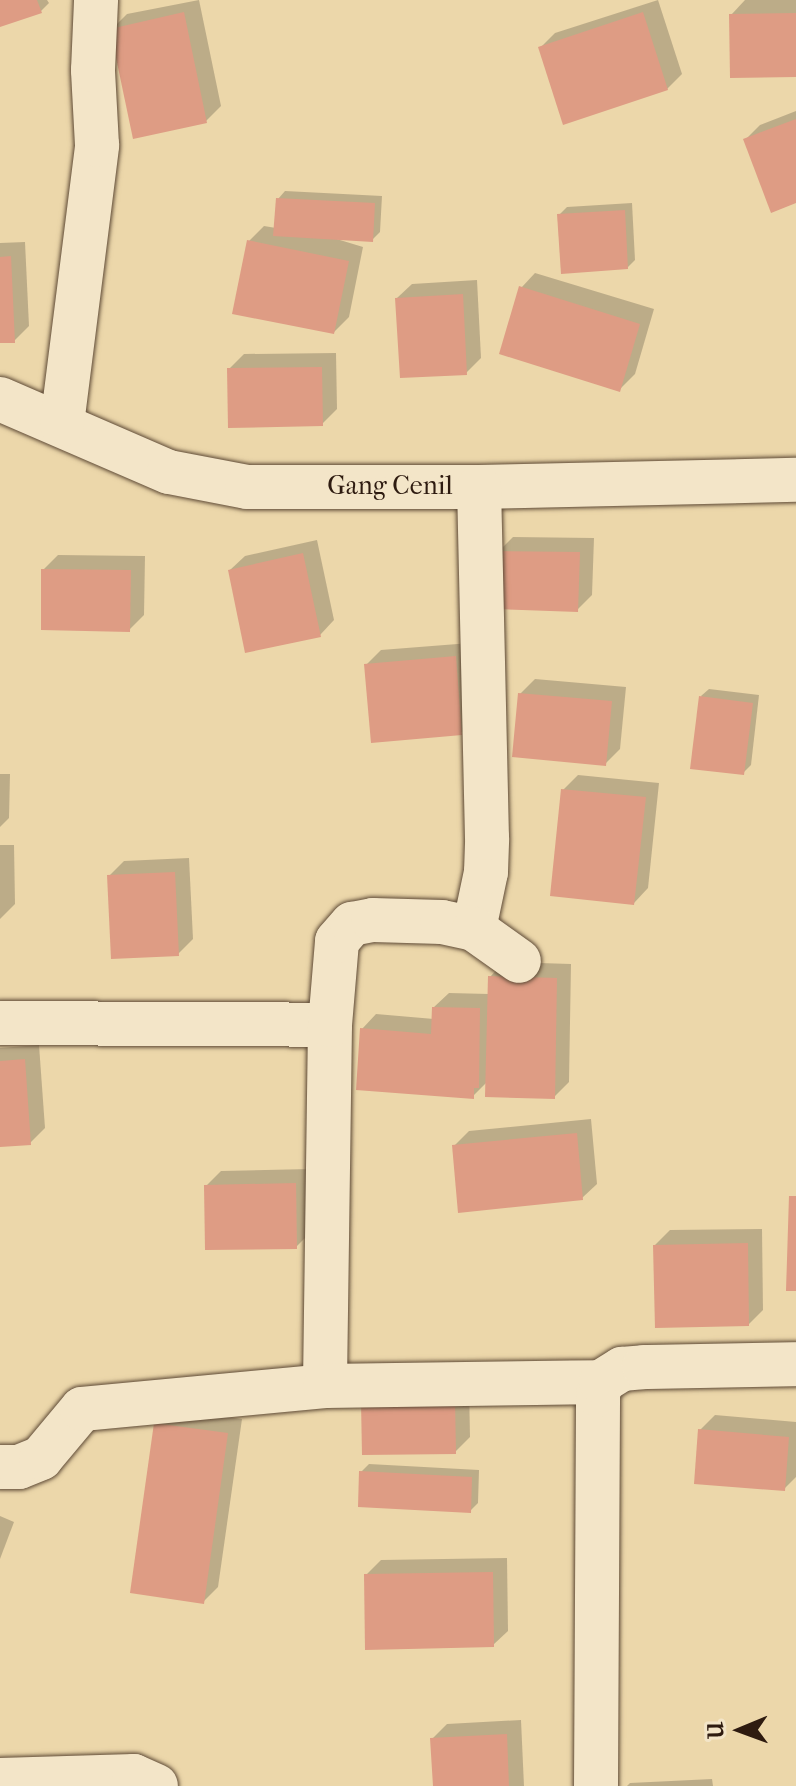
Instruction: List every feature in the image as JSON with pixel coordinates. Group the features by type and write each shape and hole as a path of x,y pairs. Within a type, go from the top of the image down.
{"street":[{"path":"62,424 97,145 93,70 96,0"},
{"name":"Gang Cenil","path":"0,399 169,472 247,487 479,487 796,480"},
{"path":"474,929 486,872 487,838 479,487"},
{"path":"325,1386 330,1025 337,941 352,924 373,920 442,922 474,929 519,961"},
{"path":"0,1023 330,1025"},
{"path":"0,1467 19,1467 41,1458 82,1409 325,1386 601,1382 622,1369 796,1364"},
{"path":"596,1786 598,1395 601,1382"},
{"path":"0,1780 134,1776 156,1786"}],"building":[{"path":"0,0 37,0 42,13 0,27"},
{"path":"184,12 207,123 133,139 110,29"},
{"path":"643,12 668,90 563,125 538,47"},
{"path":"796,13 796,77 730,78 729,14"},
{"path":"796,119 796,203 771,213 743,139"},
{"path":"276,198 375,203 373,242 273,236"},
{"path":"625,210 628,269 561,274 557,214"},
{"path":"247,240 349,261 334,334 232,314"},
{"path":"11,256 15,343 0,343 0,257"},
{"path":"519,286 640,324 620,392 499,354"},
{"path":"463,294 467,375 400,378 395,298"},
{"path":"322,367 323,426 228,428 227,368"},
{"path":"496,551 580,552 578,612 495,609"},
{"path":"303,553 321,637 245,653 228,570"},
{"path":"41,569 131,570 130,632 41,630"},
{"path":"456,656 462,735 371,743 364,664"},
{"path":"518,693 612,701 606,766 512,757"},
{"path":"699,696 753,703 744,775 690,769"},
{"path":"561,789 646,797 634,905 550,896"},
{"path":"175,872 179,956 111,959 107,875"},
{"path":"488,976 557,978 555,1099 485,1097"},
{"path":"432,1007 480,1008 479,1088 474,1088 474,1099 356,1090 360,1028 431,1034"},
{"path":"25,1059 31,1145 0,1147 0,1061"},
{"path":"577,1133 583,1200 458,1213 452,1145"},
{"path":"296,1183 297,1249 205,1250 204,1185"},
{"path":"789,1196 796,1196 796,1291 786,1291"},
{"path":"748,1243 749,1326 655,1328 653,1245"},
{"path":"455,1400 456,1454 362,1455 361,1402"},
{"path":"154,1423 228,1433 204,1604 130,1593"},
{"path":"698,1429 789,1437 785,1491 694,1484"},
{"path":"359,1471 472,1477 471,1513 358,1507"},
{"path":"493,1572 494,1647 365,1650 364,1574"},
{"path":"507,1734 509,1786 433,1786 430,1738"}]}
